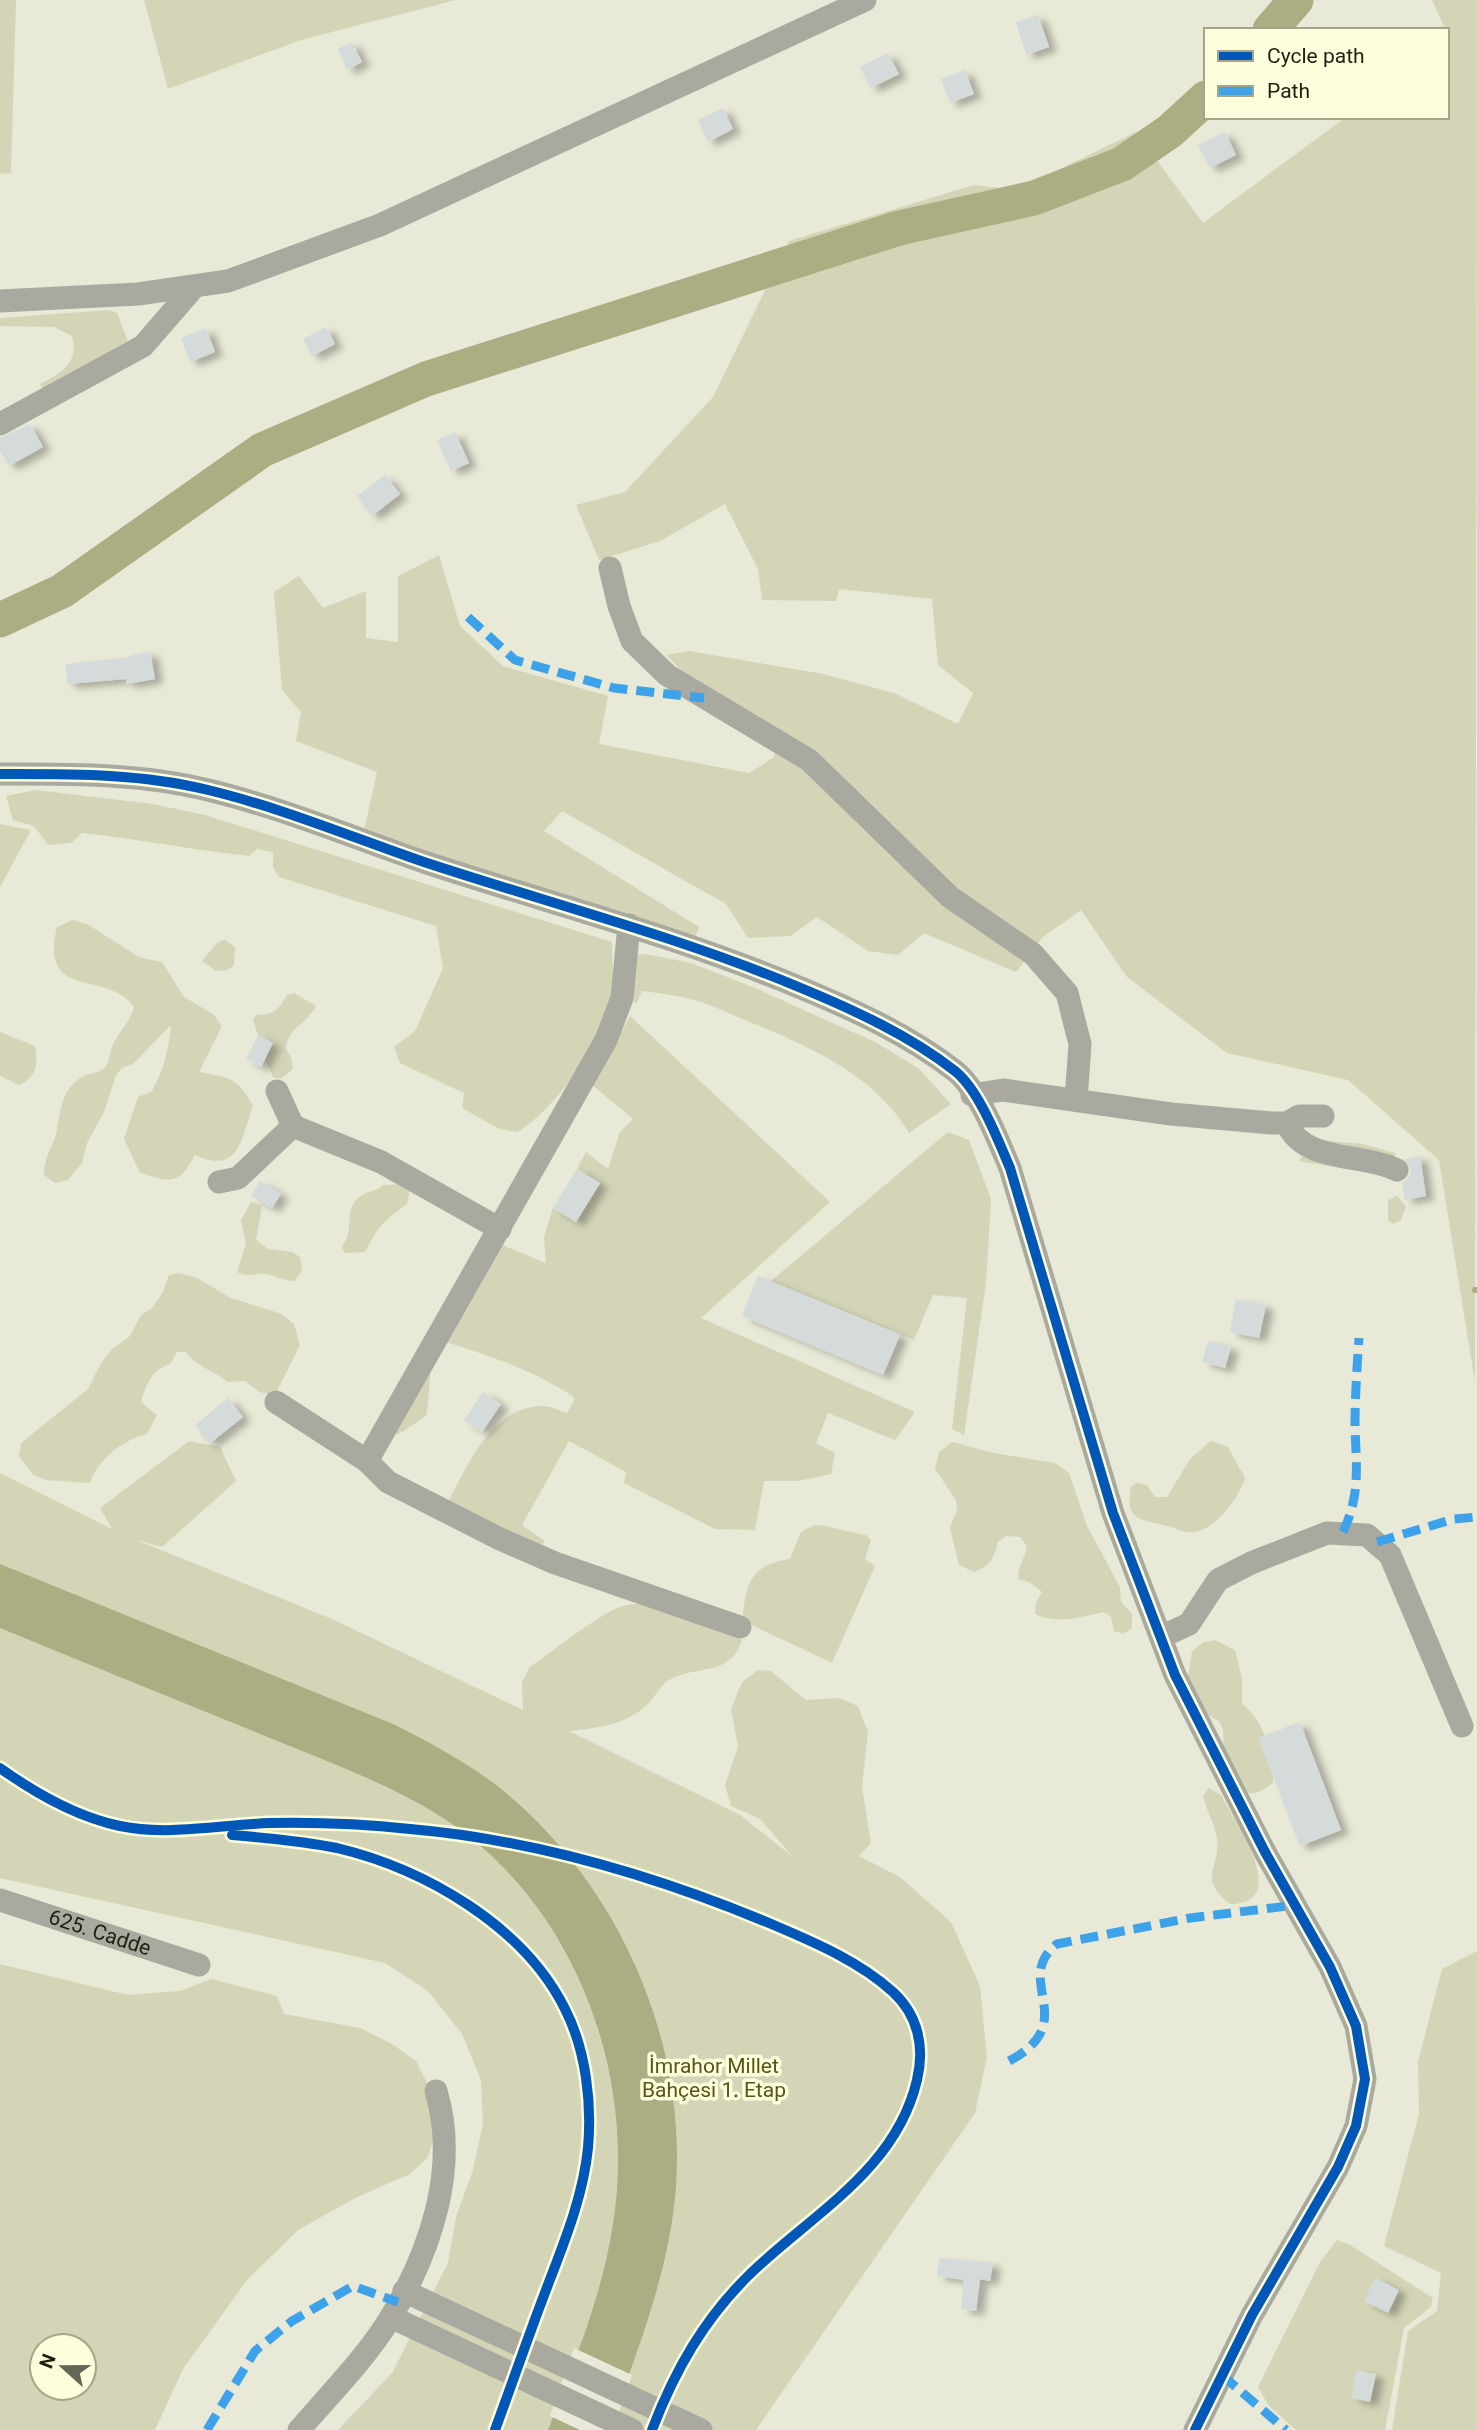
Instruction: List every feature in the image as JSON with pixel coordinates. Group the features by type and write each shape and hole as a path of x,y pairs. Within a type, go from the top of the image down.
{"street":[{"path":"0,302 138,294 229,281 380,225 864,0"},
{"path":"0,424 144,346 195,286"},
{"path":"610,568 618,606 632,641 667,675 809,760 950,897 1033,954 1067,993 1080,1044 1076,1101"},
{"path":"0,774 86,774 145,779 207,790 629,925 751,967 835,1002 914,1042 958,1074 991,1122 1010,1168 1113,1513 1175,1675 1265,1852 1330,1967 1356,2026 1365,2078 1356,2126 1338,2167 1252,2315 1195,2430"},
{"path":"367,1461 500,1229 615,1018 622,998 629,925"},
{"path":"972,1095 1003,1090 1171,1114 1287,1123 1299,1116 1323,1116"},
{"path":"277,1091 293,1126 381,1162 500,1229"},
{"path":"1287,1123 1292,1138 1305,1146 1384,1164 1397,1170"},
{"path":"219,1182 238,1178 293,1126"},
{"path":"276,1402 367,1461 388,1482 499,1539 555,1563 740,1627"},
{"path":"1161,1637 1189,1624 1218,1580 1251,1563 1327,1534 1367,1535 1390,1555 1462,1726"},
{"name":"625. Cadde","path":"0,1900 199,1965"},
{"path":"299,2430 391,2317 432,2222 444,2174 445,2128 436,2091"},
{"path":"404,2291 701,2430"},
{"path":"391,2317 632,2430"}],"green space":[{"path":"0,0 16,0 11,173 0,174"},
{"path":"144,0 456,0 301,40 168,89"},
{"path":"1432,0 1477,0 1475,1382 1439,1160 1348,1080 1227,1053 1127,977 1081,910 1043,937 1016,972 924,933 898,955 868,951 817,917 790,936 748,938 726,904 562,811 544,831 699,927 695,938 364,831 377,772 296,741 301,712 282,690 274,592 299,576 323,608 366,591 366,638 398,642 398,576 439,555 460,626 503,666 608,696 599,744 749,773 773,758 784,733 683,672 666,655 689,651 823,674 894,693 958,724 973,693 938,665 932,599 839,589 836,601 762,600 758,569 725,504 660,541 599,560 576,505 625,492 713,397 789,241 974,185 1000,188 1033,182 1136,132 1203,223 1343,119 1449,119 1450,40 1449,28 1445,28"},
{"path":"109,310 117,313 128,341 42,389 40,384 62,371 71,360 74,345 72,336 54,327 0,326 0,318"},
{"path":"36,790 153,804 205,815 612,942 613,996 605,1027 585,1061 543,1112 517,1132 500,1129 462,1108 464,1093 400,1063 394,1047 415,1031 443,968 436,926 279,877 273,867 273,852 257,849 249,856 82,833 71,843 48,845 34,826 13,820 6,796"},
{"path":"0,824 31,830 0,887"},
{"path":"72,920 87,924 139,957 162,962 184,997 213,1014 222,1026 199,1072 232,1080 248,1096 253,1106 241,1142 230,1157 221,1161 195,1155 179,1177 160,1178 140,1173 124,1139 138,1097 152,1091 160,1074 171,1025 133,1064 122,1068 116,1075 104,1112 87,1143 82,1163 68,1180 55,1183 44,1175 61,1107 70,1087 85,1075 106,1066 113,1045 134,1007 123,996 66,975 58,966 54,950 57,927"},
{"path":"225,940 235,947 234,965 228,970 216,971 202,961 218,942"},
{"path":"645,954 691,963 755,988 875,1042 918,1068 951,1104 909,1133 895,1112 858,1078 792,1040 711,1006 684,998 642,991 636,1004 631,995 635,955"},
{"path":"294,993 316,1006 287,1042 286,1049 293,1069 281,1079 273,1077 265,1059 273,1043 258,1035 253,1020 256,1015 274,1011 287,995"},
{"path":"630,1016 830,1202 701,1318 915,1412 895,1440 828,1413 816,1443 835,1453 831,1474 798,1481 764,1481 755,1530 715,1529 624,1483 626,1472 569,1441 522,1525 545,1541 540,1548 446,1505 472,1457 494,1428 523,1409 544,1406 567,1413 575,1398 528,1372 443,1341 500,1244 546,1263 544,1237 553,1208 576,1222 600,1184 577,1169 586,1152 608,1169 620,1132 633,1119 592,1085"},
{"path":"0,1032 35,1046 33,1074 19,1085 0,1076"},
{"path":"948,1132 969,1140 991,1199 986,1283 964,1435 952,1429 967,1298 933,1295 914,1340 771,1281"},
{"path":"1320,1140 1362,1144 1395,1153 1396,1159 1370,1173 1298,1161"},
{"path":"404,1184 410,1188 407,1204 382,1225 365,1252 345,1253 342,1248 347,1238 351,1209 357,1199 383,1185"},
{"path":"1397,1196 1406,1206 1401,1220 1393,1224 1388,1220 1388,1200"},
{"path":"251,1202 262,1206 256,1240 268,1249 292,1252 300,1257 302,1271 294,1281 266,1274 248,1275 237,1272 246,1243 241,1220"},
{"path":"179,1273 197,1278 231,1298 282,1314 294,1324 300,1345 275,1395 259,1392 245,1381 228,1382 186,1352 177,1352 170,1364 154,1374 145,1390 141,1402 157,1415 147,1434 128,1441 105,1458 90,1483 45,1480 33,1475 19,1456 21,1443 88,1389 101,1363 112,1349 129,1337 141,1315 152,1308 163,1292 169,1275"},
{"path":"430,1363 426,1416 399,1434 388,1435"},
{"name":"İmrahor Millet Bahçesi 1. Etap","path":"189,1441 220,1447 236,1481 162,1547 136,1540 332,1619 523,1710 522,1682 530,1667 588,1625 620,1607 651,1604 667,1607 742,1640 729,1660 666,1682 649,1703 631,1716 601,1727 569,1731 740,1815 792,1856 760,1819 731,1806 725,1785 738,1747 731,1709 742,1682 758,1670 771,1671 806,1700 838,1698 858,1706 868,1732 862,1787 871,1843 859,1856 900,1877 951,1922 980,1986 987,2057 975,2113 756,2430 338,2430 392,2373 448,2263 456,2217 473,2170 483,2123 481,2080 462,2034 428,1991 385,1963 0,1878 0,1473 112,1529 100,1508"},
{"path":"1211,1441 1228,1447 1245,1478 1238,1494 1218,1519 1202,1530 1184,1532 1142,1519 1132,1512 1131,1486 1138,1483 1147,1485 1155,1497 1167,1497 1190,1459"},
{"path":"952,1442 994,1453 1055,1463 1069,1473 1087,1526 1120,1587 1121,1602 1132,1614 1132,1628 1123,1634 1114,1631 1111,1617 1104,1612 1060,1620 1035,1614 1036,1603 1042,1592 1029,1582 1018,1579 1027,1546 1020,1537 1006,1536 998,1542 991,1561 980,1570 974,1572 959,1565 950,1528 957,1510 956,1500 935,1469 939,1452"},
{"path":"814,1525 866,1535 871,1540 865,1559 875,1566 832,1663 749,1624 743,1616 746,1593 753,1577 767,1566 790,1559 801,1532"},
{"path":"1215,1640 1235,1650 1242,1679 1242,1704 1259,1722 1269,1748 1273,1782 1258,1792 1240,1791 1224,1756 1223,1729 1219,1721 1205,1714 1188,1678 1192,1651 1204,1642"},
{"path":"1209,1788 1221,1795 1254,1859 1259,1876 1257,1890 1248,1900 1230,1904 1214,1887 1212,1872 1217,1839 1203,1796"},
{"path":"1477,1951 1477,2430 1392,2430 1408,2331 1437,2311 1441,2273 1384,2246 1419,2114 1418,2062 1442,1969"},
{"path":"0,1964 128,1995 180,1991 211,1979 277,1996 284,2014 360,2028 392,2044 416,2061 430,2089 434,2137 428,2157 410,2174 357,2197 298,2230 247,2280 183,2369 155,2430 0,2430"},
{"path":"1337,2240 1350,2245 1433,2298 1431,2307 1404,2328 1385,2430 1296,2430 1269,2406 1258,2387 1320,2262"}],"shaded area":[{"path":"0,1564 393,1724 423,1739 466,1764 506,1793 546,1831 582,1873 612,1920 637,1970 656,2022 670,2076 676,2131 676,2186 667,2249 651,2310 609,2430 548,2430 601,2281 612,2230 618,2174 616,2117 607,2061 590,2006 566,1954 536,1906 499,1863 455,1826 411,1799 341,1767 0,1628"}],"pier":[{"path":"574,2348 632,2375 613,2430 580,2430 550,2416"}],"building":[{"path":"1038,15 1049,47 1026,55 1016,22"},
{"path":"352,42 362,62 347,70 338,49"},
{"path":"888,53 899,74 871,88 860,67"},
{"path":"965,70 974,94 950,103 941,79"},
{"path":"723,108 733,129 708,142 698,120"},
{"path":"1225,132 1236,155 1210,168 1198,145"},
{"path":"326,327 335,344 312,356 303,339"},
{"path":"206,328 215,352 190,362 181,338"},
{"path":"30,424 43,447 9,466 0,451 0,438"},
{"path":"455,432 469,463 451,471 437,440"},
{"path":"385,475 400,494 372,516 357,496"},
{"path":"150,651 155,679 127,684 126,679 67,684 66,664 123,658"},
{"path":"258,1035 273,1043 261,1067 246,1059"},
{"path":"1420,1156 1426,1196 1405,1200 1402,1183 1410,1176 1411,1169 1404,1159"},
{"path":"577,1169 600,1183 576,1222 553,1208"},
{"path":"260,1181 281,1194 272,1208 251,1196"},
{"path":"758,1276 900,1335 883,1375 742,1316"},
{"path":"1236,1299 1266,1305 1259,1338 1230,1332"},
{"path":"1208,1341 1231,1347 1225,1368 1202,1362"},
{"path":"483,1392 501,1404 482,1432 464,1420"},
{"path":"228,1398 243,1417 209,1444 195,1425"},
{"path":"1300,1722 1341,1830 1300,1846 1258,1738"},
{"path":"939,2258 993,2263 990,2281 980,2279 976,2311 961,2309 964,2280 937,2276"},
{"path":"1375,2278 1399,2290 1388,2313 1364,2301"},
{"path":"1356,2370 1376,2374 1370,2402 1351,2398"}],"waterway":[{"path":"1272,28 1296,0"},
{"path":"0,620 62,591 262,450 426,379 899,228 1034,198 1122,164 1170,131 1204,100"}],"marked path":[{"path":"468,617 515,660 614,688 704,698"},
{"path":"1343,1532 1353,1505 1356,1480 1355,1414 1359,1338"},
{"path":"1377,1542 1454,1519 1477,1517"},
{"path":"1009,2061 1030,2046 1041,2031 1045,2016 1040,1972 1045,1958 1057,1944 1190,1918 1296,1905"},
{"path":"207,2430 255,2351 292,2321 353,2286 398,2302"},
{"path":"1222,2375 1286,2430"}],"cycle path":[{"path":"0,774 157,780 264,805 427,863 709,953 801,988 861,1014 919,1046 955,1071 972,1090 1010,1168 1113,1513 1175,1675 1265,1852 1330,1967 1356,2026 1365,2079 1356,2126 1338,2167 1252,2315 1195,2430"},
{"path":"0,1768 42,1795 72,1810 104,1822 138,1829 175,1830 269,1823 393,1827 504,1842 597,1863 732,1908 822,1946 866,1971 902,2001 914,2021 920,2056 917,2080 906,2112 891,2140 849,2188 750,2274 719,2309 692,2346 652,2430"},
{"path":"232,1835 337,1848 404,1870 437,1886 498,1927 547,1979 565,2009 578,2042 586,2077 589,2131 585,2167 572,2221 495,2430"}]}
